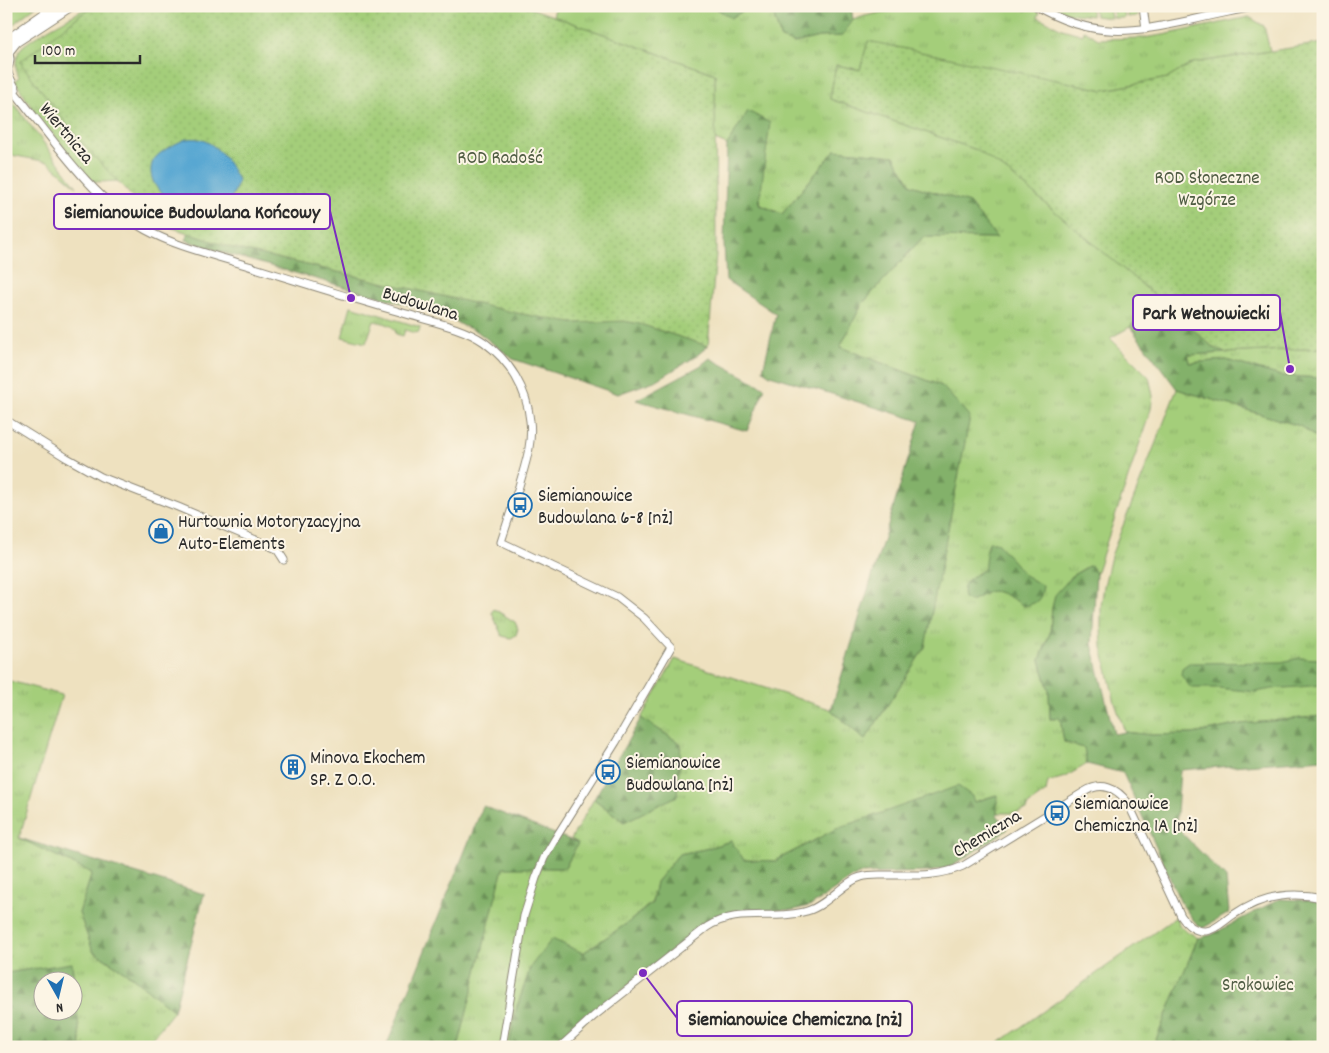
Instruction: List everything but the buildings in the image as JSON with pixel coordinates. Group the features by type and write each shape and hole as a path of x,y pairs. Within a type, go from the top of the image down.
{"street":[{"path":"6,40 56,6"},
{"path":"7,68 9,57 7,51 16,42 71,6"},
{"path":"1036,6 1064,20 1083,26 1112,31 1146,29 1256,6"},
{"path":"1143,6 1146,29"},
{"name":"Wiertnicza","path":"7,68 19,96"},
{"name":"Wiertnicza","path":"6,82 54,142 94,187"},
{"name":"Budowlana","path":"94,187 107,201 130,219 162,238 351,298 460,330 482,340 499,354 517,377 526,399 531,423 528,454 502,542 617,597 644,618 671,646 616,742 544,858 524,916 502,1047"},
{"path":"6,420 67,458 102,477 277,549 284,560"},
{"name":"Chemiczna","path":"560,1047 594,1016 716,921 731,917 788,915 811,910 862,877 931,875 951,872 1095,787 1104,786 1116,790 1128,803 1181,916 1192,928 1201,931 1211,930 1247,906 1260,900 1278,896 1301,895 1323,898"}],"green space":[{"path":"6,6 36,6 6,30"},
{"path":"89,6 97,6 80,15 21,62 70,128 118,181 92,181 35,113 15,81 19,77 16,70 16,62 22,47"},
{"name":"ROD Radość","path":"97,6 525,6 715,74 716,254 708,346 640,324 624,321 572,323 517,313 233,248 167,226 140,205 94,156 70,128 20,62 80,15"},
{"path":"556,6 713,6 731,17 752,6 771,6 781,39 794,43 819,37 842,36 853,20 914,6 1019,6 1026,11 1029,6 1040,12 1038,17 1062,29 1083,35 1084,30 1098,39 1143,38 1249,17 1264,26 1270,51 1193,63 1168,78 1104,90 868,42 860,70 836,65 830,99 977,150 1008,172 1156,296 1130,327 1110,338 1149,377 1153,396 1151,409 1096,574 1090,565 1073,575 1052,608 1050,633 1040,660 1049,691 1050,719 1060,718 1064,742 1084,748 1087,764 1065,777 1048,782 1046,792 1028,805 1026,810 1016,813 997,813 996,795 974,802 893,810 836,829 775,861 744,860 731,841 679,854 656,882 652,902 629,922 583,953 531,966 516,1010 509,1047 458,1047 503,867 565,868 578,843 571,839 594,799 624,822 681,744 641,718 675,659 830,709 865,740 925,647 942,386 840,347 862,304 923,237 996,238 969,203 911,185 894,156 835,150 782,214 759,204 748,112 727,145 715,140 715,74 553,16"},
{"path":"713,6 752,6 731,18"},
{"path":"771,6 851,6 853,20 842,36 819,37 794,43 781,39"},
{"path":"1048,6 1090,6 1092,16 1058,12"},
{"path":"1094,6 1109,7 1111,18 1095,16"},
{"path":"1123,6 1125,18 1114,18 1112,7"},
{"path":"1126,6 1137,6 1138,16 1128,17"},
{"name":"ROD Słoneczne Wzgórze","path":"868,41 1104,90 1168,78 1193,63 1323,43 1323,348 1225,353 1214,348 1172,310 1008,172 977,150 830,99 836,65 860,70"},
{"path":"6,93 77,187 48,162 6,154"},
{"path":"748,111 770,123 759,205 782,214 835,150 894,156 911,185 969,203 997,238 923,237 862,304 840,347 942,386 970,417 925,647 865,740 831,710 920,421 770,375 763,370 776,314 726,280 724,243 727,145"},
{"path":"188,233 233,248 517,313 572,323 624,321 640,324 708,346 695,357 657,380 618,394 513,359 478,332 430,311 217,251 186,240"},
{"path":"1156,296 1214,348 1225,353 1188,355 1189,363 1226,360 1281,376 1323,378 1323,443 1300,426 1177,389 1130,327"},
{"path":"351,306 420,327 419,332 415,333 405,330 403,336 396,334 391,326 374,321 366,343 342,337"},
{"path":"1323,348 1323,378 1281,376 1226,360 1189,363 1188,355"},
{"path":"710,358 765,388 747,431 636,400 700,366"},
{"path":"1177,389 1300,426 1323,443 1323,716 1241,724 1193,734 1151,735 1125,732 1115,703 1102,647 1101,606 1104,586 1111,556"},
{"path":"989,542 996,542 1023,574 1043,586 1040,598 1036,602 1024,606 1007,596 992,591 970,601 964,598 965,584 984,570"},
{"path":"1091,565 1096,574 1092,644 1114,734 1125,732 1151,735 1193,734 1241,724 1323,716 1323,759 1180,770 1176,827 1226,878 1229,913 1203,928 1197,925 1181,903 1123,773 1087,764 1084,748 1064,742 1060,718 1050,719 1049,691 1040,660 1050,633 1055,595 1073,575"},
{"path":"494,609 515,622 518,629 516,635 511,638 502,636 492,613"},
{"path":"1300,658 1323,661 1323,685 1256,692 1218,688 1191,688 1181,675 1182,668 1189,663 1281,662"},
{"path":"6,680 62,695 19,838 92,873 79,913 93,951 131,976 174,1011 145,1047 6,1047"},
{"path":"641,718 681,744 677,796 624,822 594,799"},
{"path":"958,786 972,796 974,802 997,795 997,815 1008,829 951,867 928,872 858,874 812,905 794,910 715,916 552,1047 509,1047 516,1010 531,966 552,939 583,953 629,922 652,903 656,882 679,854 731,841 744,860 775,861 836,829"},
{"path":"483,806 578,843 565,868 503,868 458,1047 386,1047"},
{"path":"19,838 204,894 174,1011 131,976 93,951 79,913 92,873"},
{"name":"Srokowiec","path":"1279,899 1323,901 1323,1047 1153,1047 1198,938 1211,935"},
{"path":"1176,917 1179,926 1198,938 1153,1047 993,1047"},
{"path":"72,963 73,970 32,970 32,1020 78,1020 81,1047 6,1047 6,973"}],"water":[{"path":"186,139 198,139 211,144 231,167 238,180 231,198 225,205 212,210 204,209 172,198 156,187 151,172 153,161 166,149"}],"place":[{"name":"Siemianowice Budowlana Końcowy","path":"351,298"},
{"name":"Park Wełnowiecki","path":"1290,369"},
{"name":"Siemianowice Budowlana 6-8 [nż]","path":"520,505"},
{"name":"Hurtownia Motoryzacyjna Auto-Elements","path":"161,531"},
{"name":"Minova Ekochem SP. Z O.O.","path":"293,767"},
{"name":"Siemianowice Budowlana [nż]","path":"608,772"},
{"name":"Siemianowice Chemiczna 1A [nż]","path":"1057,813"},
{"name":"Siemianowice Chemiczna [nż]","path":"643,973"}]}
